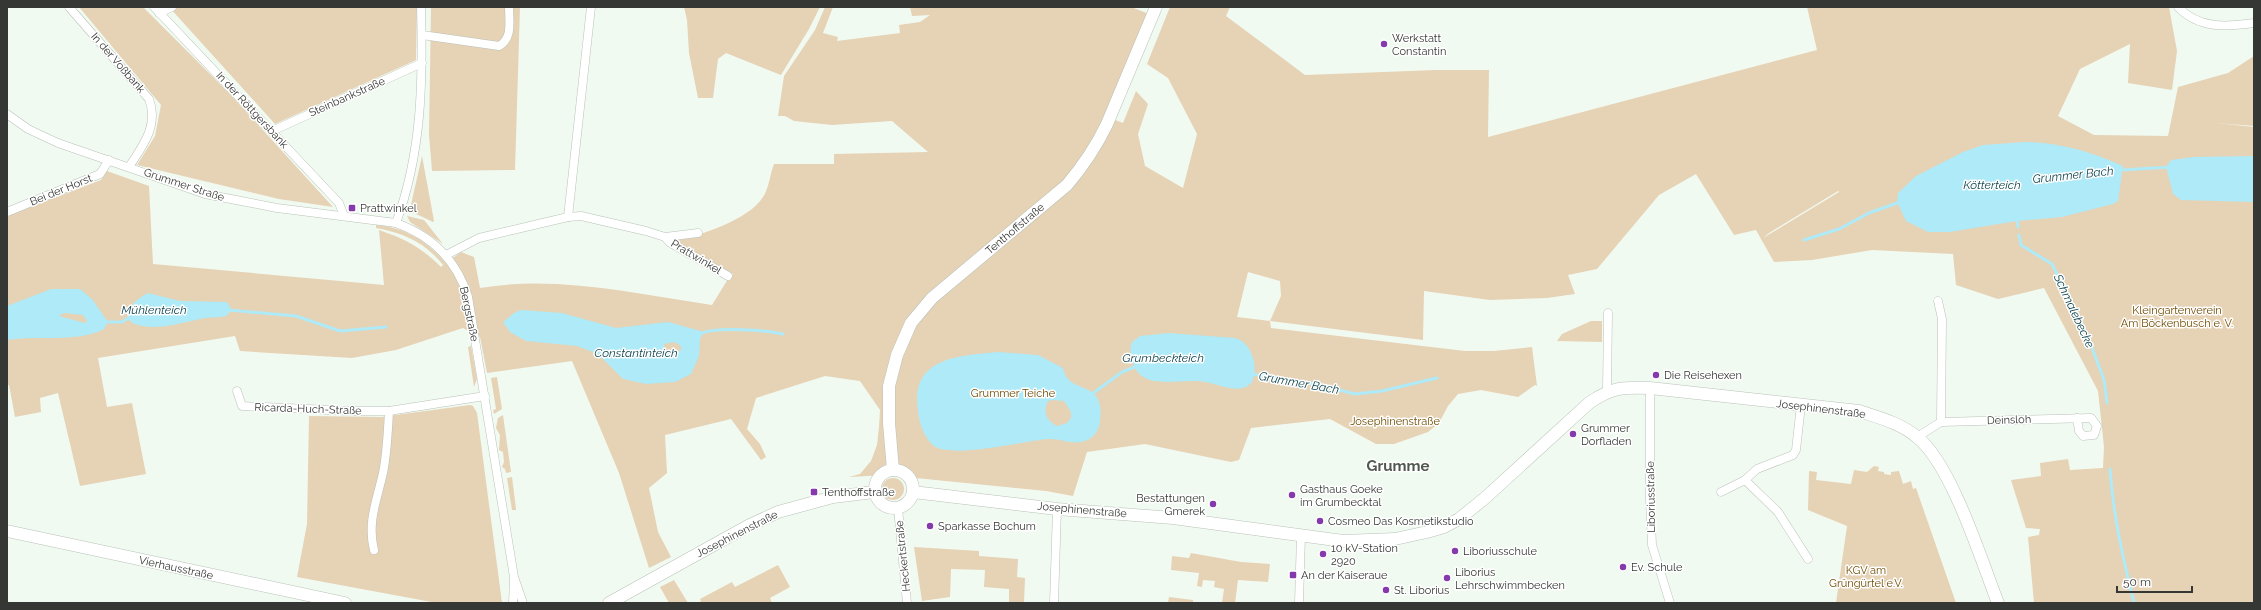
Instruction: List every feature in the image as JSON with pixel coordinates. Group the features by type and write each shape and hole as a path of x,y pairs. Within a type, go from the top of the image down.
{"street":[{"name":"In der Voßbank","path":"69,7 149,99 153,118 151,130 129,167"},
{"path":"157,10 172,7"},
{"path":"396,223 410,177 419,124 422,63 421,7"},
{"path":"422,35 499,46 506,42 509,35 509,7"},
{"path":"568,217 591,7"},
{"name":"Tenthoffstraße","path":"893,470 889,423 890,386 897,355 911,323 932,298 1067,185 1084,165 1104,130 1156,7"},
{"path":"2178,7 2185,14 2206,24 2228,27 2254,23"},
{"name":"In der Röttgersbank","path":"157,10 339,203 344,216"},
{"name":"Steinbankstraße","path":"272,131 422,63"},
{"name":"Grummer Straße","path":"7,114 28,129 58,143 205,194 230,200 396,223"},
{"name":"Bei der Horst","path":"7,212 100,174 109,160"},
{"name":"Prattwinkel","path":"446,255 479,238 568,217 581,216 646,230 665,237 698,233"},
{"name":"Bergstraße","path":"396,223 411,228 431,241 446,255 455,267 466,292 485,396 514,576 523,603"},
{"name":"Prattwinkel","path":"665,237 669,242 728,276"},
{"path":"1918,438 1941,422 1942,319 1938,301"},
{"path":"1607,391 1608,313"},
{"name":"Josephinenstraße","path":"913,492 1057,508 1173,518 1342,540 1378,541 1411,536 1444,527 1459,519 1485,498 1589,403 1607,391 1629,387 1650,388 1859,412 1891,421 1918,438 1929,450 1950,483 1998,603"},
{"name":"Liboriusstraße","path":"1650,388 1650,500 1652,545 1670,603"},
{"name":"Ricarda-Huch-Straße","path":"237,391 242,406 343,411 389,411 485,396"},
{"path":"1721,492 1745,480 1757,469 1793,455 1796,450 1801,405"},
{"path":"374,550 370,535 371,522 383,472 389,411"},
{"name":"Deinsloh","path":"1941,422 2077,418"},
{"path":"893,470 908,476 913,486 913,492 908,502 898,508 883,506 877,500 874,492 878,477 887,471 893,470"},
{"path":"1745,480 1778,512 1808,559"},
{"name":"Josephinenstraße","path":"609,603 748,526 778,512 833,497 874,492"},
{"name":"Heckertstraße","path":"898,508 907,603"},
{"path":"1054,603 1057,508"},
{"name":"Vierhausstraße","path":"7,532 345,603"},
{"path":"1299,603 1301,535"},
{"name":"Bergstraße","path":"513,603 514,576"}],"green space":[{"path":"79,7 143,7 230,94 333,207 279,199 137,165 155,136 161,105"},
{"path":"169,7 417,7 416,60 275,124"},
{"path":"431,7 520,7 515,170 432,171 429,134"},
{"path":"684,7 820,7 809,29 781,75 726,53 718,59 713,98 698,98 689,53 687,20"},
{"path":"825,7 833,7 823,33 838,37 837,41 900,33 899,25 920,22 930,15 912,16 910,7 1131,7 1149,14 1105,116 1123,123 1136,91 1148,104 1138,134 1145,166 1183,188 1197,134 1168,78 1147,64 1170,7 1230,7 1226,16 1305,75 1436,70 1489,70 1488,137 1817,50 1807,7 2169,7 2177,51 2172,90 2128,83 2130,44 2080,69 2058,116 2094,135 2168,136 2178,87 2228,73 2254,56 2254,126 2216,123 2254,127 2254,603 2034,603 2028,537 2039,535 2040,529 2026,528 2011,480 2041,476 2040,463 2068,459 2070,470 2103,468 2104,447 2098,391 2044,288 1998,299 1956,285 1953,254 1872,250 1812,260 1774,262 1756,230 1734,235 1696,174 1659,195 1597,269 1568,275 1575,294 1547,298 1490,300 1424,291 1423,340 1270,321 1271,328 1465,351 1494,351 1532,347 1537,386 1535,385 1518,397 1481,390 1458,394 1448,406 1439,423 1428,432 1394,444 1376,444 1330,419 1251,428 1239,460 1231,462 1145,444 1087,452 1073,496 1046,491 886,475 849,477 860,474 871,461 877,445 880,410 860,381 825,376 756,398 747,429 760,444 766,457 761,460 731,419 665,435 667,473 649,488 658,532 671,557 649,568 619,473 572,361 487,373 480,337 463,328 396,350 352,358 240,351 235,336 98,358 107,407 132,403 146,474 80,486 58,393 40,398 41,412 15,417 9,385 7,385 7,216 101,180 107,171 149,186 153,264 384,285 379,230 412,244 427,254 441,267 443,265 436,257 414,240 396,233 376,228 376,225 387,226 406,232 432,248 446,263 461,252 474,257 480,288 538,284 567,285 625,291 712,305 728,279 733,274 673,241 696,236 722,226 747,213 763,197 774,164 834,164 834,154 928,152 892,121 832,125 794,121 785,116 778,116 784,76 815,30","holes":["1838,191 1839,192 1763,238 1769,233","1248,272 1280,281 1281,296 1270,321 1237,317"]},
{"path":"422,156 433,222 412,212 410,209"},
{"path":"407,216 424,220 443,244 410,222"},
{"path":"1591,321 1602,321 1602,342 1557,341 1562,334"},
{"path":"471,346 477,379 474,387 468,347"},
{"path":"497,377 502,409 494,414 493,410 496,409 491,378"},
{"path":"470,405 473,406 477,413 502,603 437,603 297,577 307,524 309,416 381,417"},
{"path":"503,415 511,472 506,473 505,469 502,467 504,462 503,452 499,450 500,435 496,428 498,418"},
{"name":"KGV am Grüngürtel e.V.","path":"1874,466 1879,467 1878,471 1884,472 1884,474 1891,475 1891,472 1899,471 1903,484 1911,481 1913,489 1916,488 1956,603 1836,603 1847,526 1808,510 1809,471 1817,472 1816,480 1851,484 1854,470 1867,472"},
{"path":"512,477 516,510 512,510 507,478"},
{"path":"893,478 901,481 904,489 901,497 893,500 885,497 882,489 885,481"},
{"path":"914,547 979,551 979,556 1018,559 1017,577 1025,578 1024,603 1009,603 1009,589 984,587 985,570 951,569 950,597 922,601"},
{"path":"1191,553 1241,562 1270,564 1268,582 1238,580 1235,603 1222,603 1224,589 1214,587 1215,581 1203,580 1202,587 1197,586 1199,573 1171,570 1172,556 1189,558"},
{"path":"778,565 790,587 770,598 772,603 698,603 701,601 700,599 732,582 735,587"},
{"path":"674,580 688,603 669,603 660,587"},
{"path":"1169,597 1193,600 1193,603 1168,603"}],"water":[{"name":"Kötterteich","path":"2038,142 2076,149 2100,156 2123,166 2118,201 2113,204 2062,217 2017,221 1950,232 1928,232 1906,221 1897,202 1898,193 1916,176 1963,152 1983,145"},
{"path":"2254,156 2254,202 2181,200 2173,194 2166,167 2171,160 2194,157"},
{"path":"51,289 80,289 92,299 108,322 104,329 82,336 7,340 7,306","holes":["64,313 83,315 87,321 85,323 59,316"]},
{"name":"Mühlenteich","path":"148,293 180,301 227,302 232,310 226,316 205,318 170,326 152,327 135,324 130,321 128,312 134,302"},
{"name":"Constantinteich","path":"521,310 562,313 616,328 668,322 704,332 700,339 699,356 691,374 675,382 646,384 623,379 598,354 577,346 526,341 510,332 503,322 514,313","holes":["674,342 681,346 681,350 675,354 665,352 664,344"]},
{"name":"Grumbeckteich","path":"1169,333 1235,338 1241,340 1250,350 1254,363 1255,370 1252,382 1247,386 1236,389 1205,382 1164,382 1145,378 1138,372 1133,363 1130,350 1132,342 1140,336"},
{"path":"998,352 1038,355 1063,368 1067,377 1072,382 1093,393 1098,398 1100,407 1100,421 1098,429 1094,435 1081,442 1048,439 989,448 956,451 943,450 930,443 921,425 918,411 918,393 922,380 929,370 940,363 953,358","holes":["1048,401 1064,401 1071,412 1071,418 1067,423 1057,426 1046,416 1046,405"]}],"waterway":[{"name":"Grummer Bach","path":"2122,170 2170,167"},
{"name":"Grummer Bach","path":"1804,240 1839,229 1869,213 1900,202"},
{"name":"Schmalebecke","path":"2017,218 2018,227"},
{"name":"Schmalebecke","path":"2019,235 2021,245 2052,264 2088,337 2104,380 2107,403"},
{"name":"Grummer Bach","path":"229,310 296,316 340,331 386,327"},
{"name":"Grummer Bach","path":"105,322 122,322 132,316"},
{"name":"Grummer Bach","path":"702,333 719,330 742,330 765,331 783,334"},
{"name":"Grummer Bach","path":"1092,394 1122,372 1137,366"},
{"name":"Grummer Bach","path":"1251,374 1316,384 1355,394 1382,391 1437,378"},
{"name":"Schmalebecke","path":"2110,469 2116,520 2134,603"}],"place":[{"name":"Werkstatt Constantin","path":"1384,44"},
{"name":"Prattwinkel","path":"352,208"},
{"name":"Die Reisehexen","path":"1656,375"},
{"name":"Grummer Dorfladen","path":"1573,434"},
{"name":"Tenthoffstraße","path":"814,492"},
{"name":"Gasthaus Goeke im Grumbecktal","path":"1292,495"},
{"name":"Bestattungen Gmerek","path":"1213,504"},
{"name":"Cosmeo Das Kosmetikstudio","path":"1320,521"},
{"name":"Sparkasse Bochum","path":"930,526"},
{"name":"Liboriusschule","path":"1455,551"},
{"name":"10 kV-Station 2920","path":"1323,554"},
{"name":"Ev. Schule","path":"1623,567"},
{"name":"An der Kaiseraue","path":"1293,575"},
{"name":"Liborius Lehrschwimmbecken","path":"1447,578"},
{"name":"St. Liborius","path":"1386,590"}],"district":[{"name":"Grumme","path":"1398,466"}],"park label":[{"name":"Kleingartenverein Am Böckenbusch e. V.","path":"2177,316"},
{"name":"Grummer Teiche","path":"1013,393"}]}
